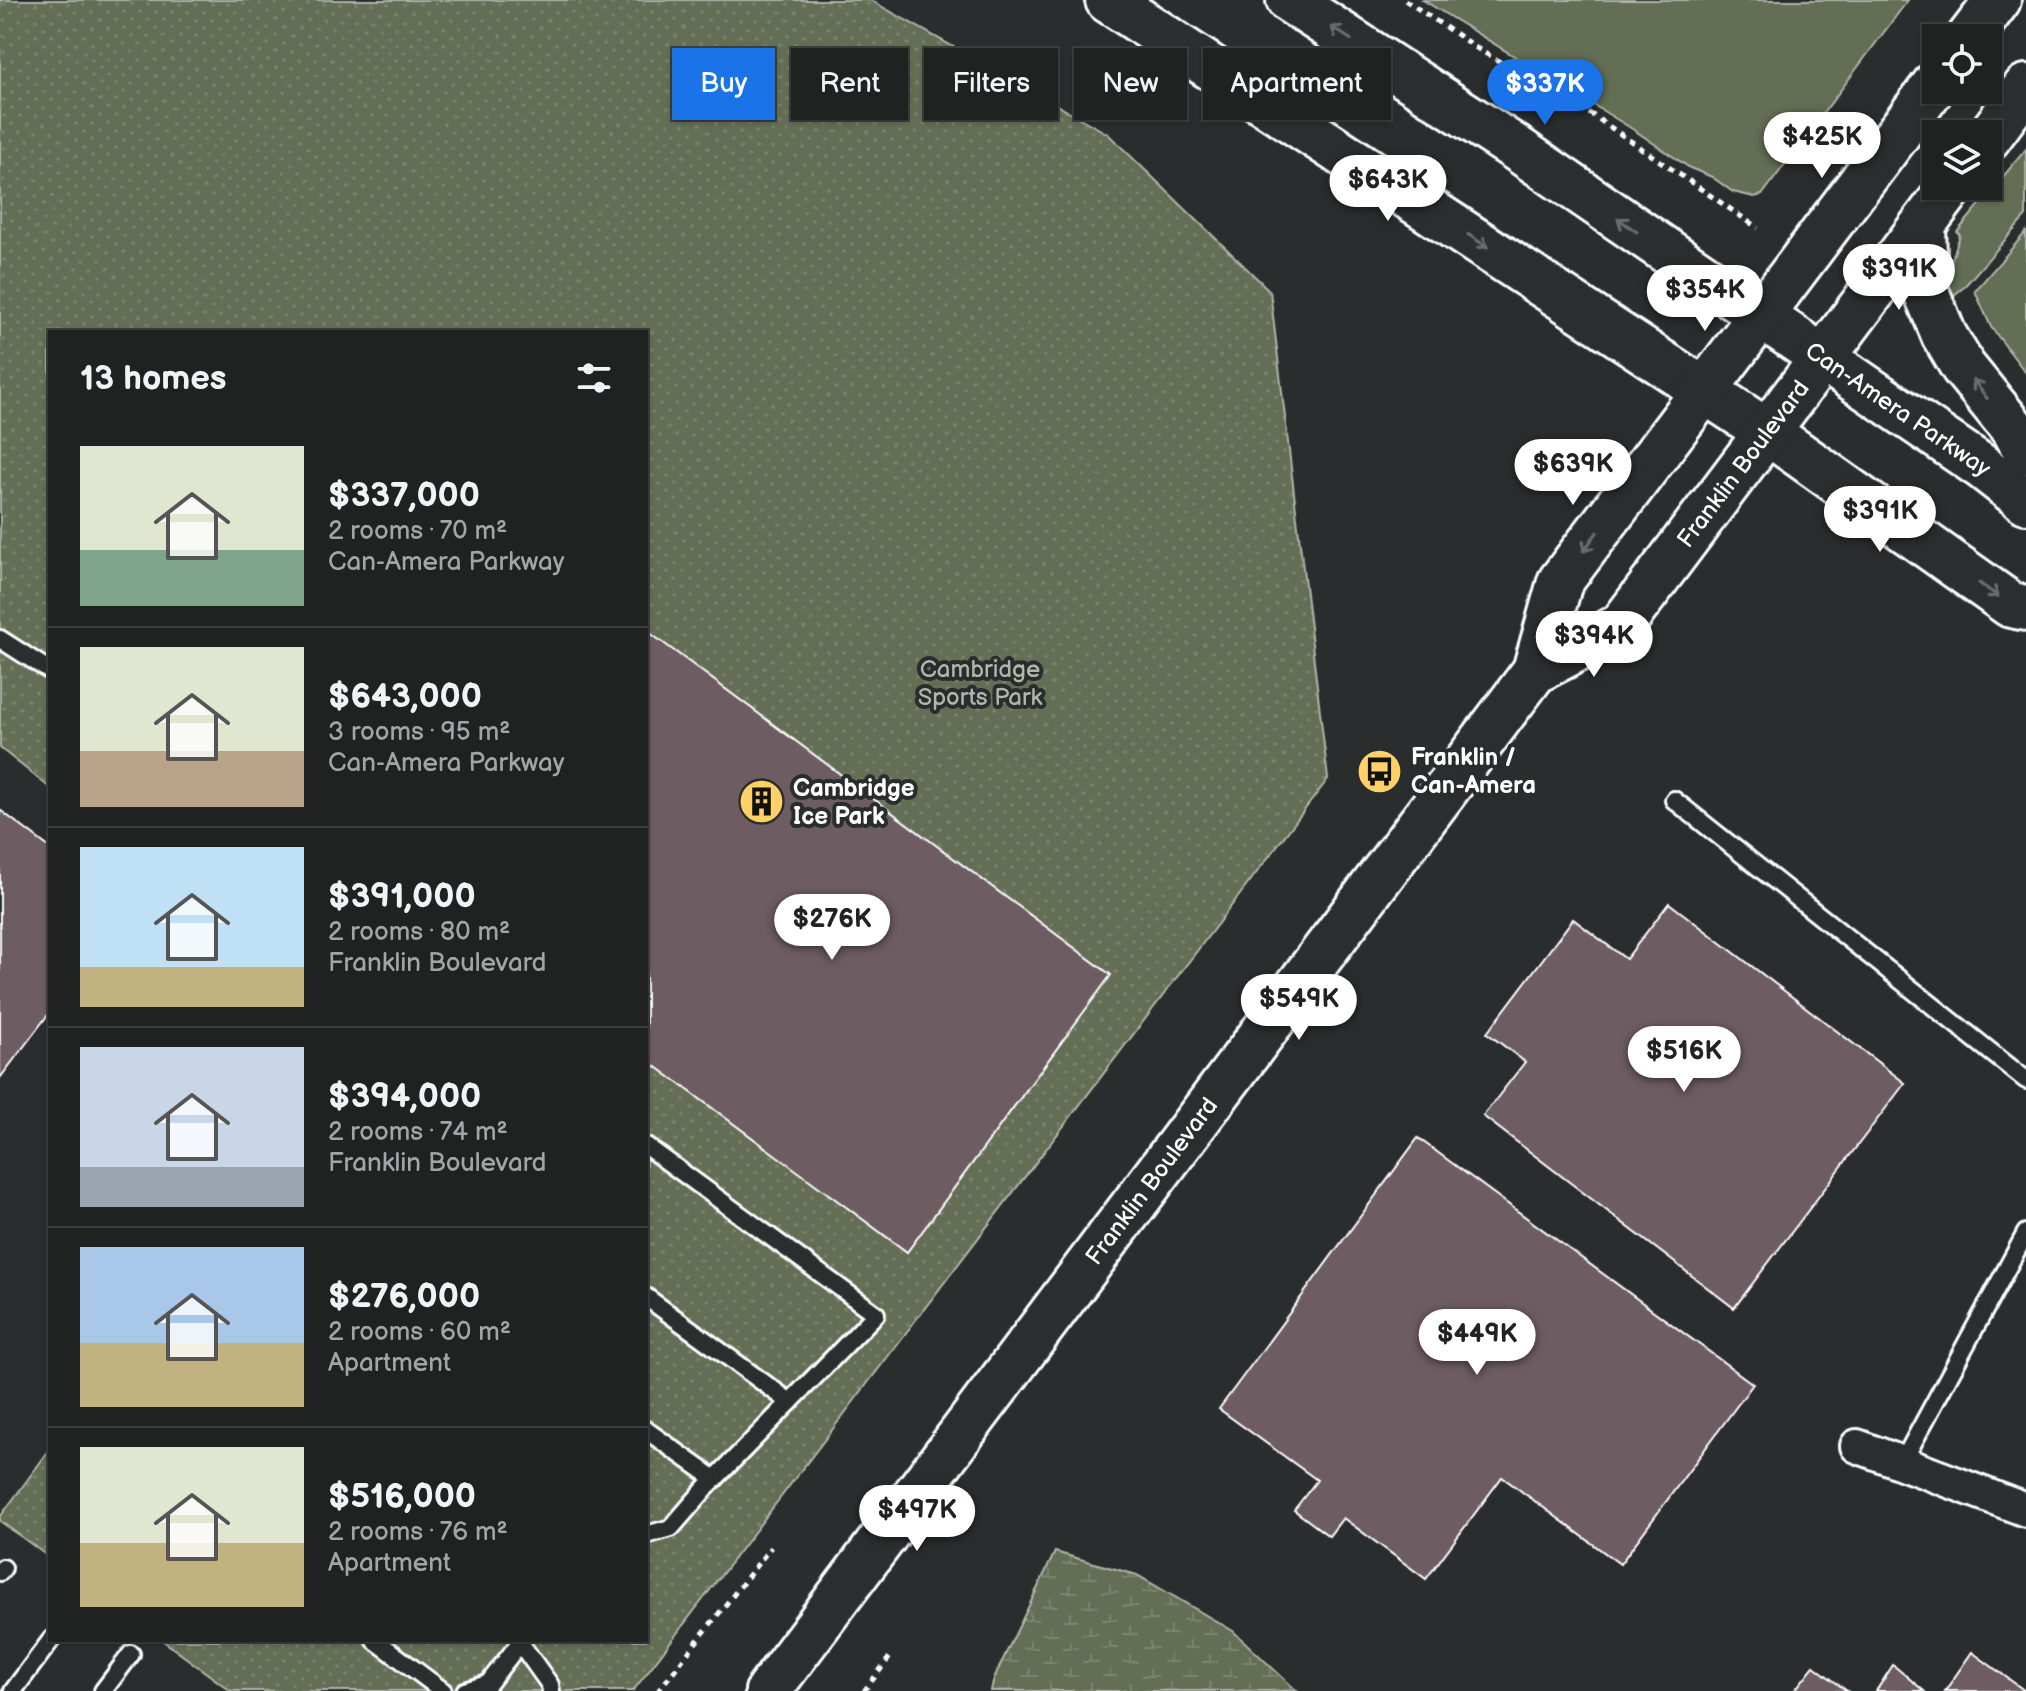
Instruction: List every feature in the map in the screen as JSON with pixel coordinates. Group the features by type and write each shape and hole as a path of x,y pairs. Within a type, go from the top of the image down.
{"main road":[{"path":"1108,0 1766,431 2011,605 2026,608"},
{"name":"Can-Amera Parkway","path":"1289,0 1516,148 1981,466 2026,501"},
{"path":"1980,24 1998,0"},
{"path":"2001,120 2026,87"},
{"name":"Franklin Boulevard","path":"768,1691 1535,671 1560,582 1922,102"},
{"name":"Franklin Boulevard","path":"1535,671 1621,626 1942,200"},
{"path":"1923,225 1925,289 1944,335 1963,367 2015,431 2026,451"}],"street":[{"path":"1857,1446 2026,1510"}],"lane":[{"path":"0,639 48,670"},
{"path":"1674,800 2026,1080"},
{"path":"648,1147 876,1314 671,1528 648,1534"},
{"path":"1902,1463 2026,1233"},
{"path":"648,1298 790,1402"},
{"path":"648,1431 715,1479"},
{"path":"13,1691 50,1642"},
{"path":"378,1642 443,1691"},
{"path":"465,1691 488,1684 519,1642"},
{"path":"521,1642 550,1688 567,1691"},
{"path":"103,1691 131,1654"}],"path":[{"path":"1405,0 1478,49 1594,116 1758,228"},
{"path":"658,1691 771,1547"},
{"path":"864,1691 893,1653"}],"green space":[{"name":"Cambridge Sports Park","path":"0,0 870,0 955,48 924,48 924,120 1058,120 1058,106 1074,115 1074,120 1083,120 1108,134 1270,291 1328,779 633,1691 231,1691 165,1642 648,1642 648,330 48,330 48,786 0,748"},
{"path":"1423,0 1908,0 1762,195 1754,197 1733,192 1712,177 1690,168"},
{"path":"2026,149 2026,216 1963,288 1950,298 1948,271 1960,235 1957,232 1984,200 2002,200 2002,178"},
{"path":"2026,232 2026,373 1991,327 1975,291"},
{"path":"48,1452 48,1557 0,1521"},
{"path":"1055,1552 1137,1575 1233,1631 1297,1691 991,1691 994,1678"}],"building":[{"name":"Cambridge Ice Park","path":"648,631 1111,975 907,1252 648,1060"},
{"path":"0,810 48,846 48,1015 0,1078"},
{"path":"1669,903 1905,1083 1734,1308 1483,1116 1525,1062 1487,1033 1573,919 1626,959"},
{"path":"1418,1138 1753,1384 1620,1564 1502,1477 1426,1579 1343,1518 1329,1536 1294,1510 1317,1480 1219,1409"},
{"path":"1972,1652 2025,1691 1945,1691"},
{"path":"1893,1665 1924,1691 1876,1691"},
{"path":"1814,1666 1847,1691 1794,1691"}],"place":[{"name":"Franklin / Can-Amera","path":"1380,771"},
{"name":"Cambridge Ice Park","path":"762,802"}]}
